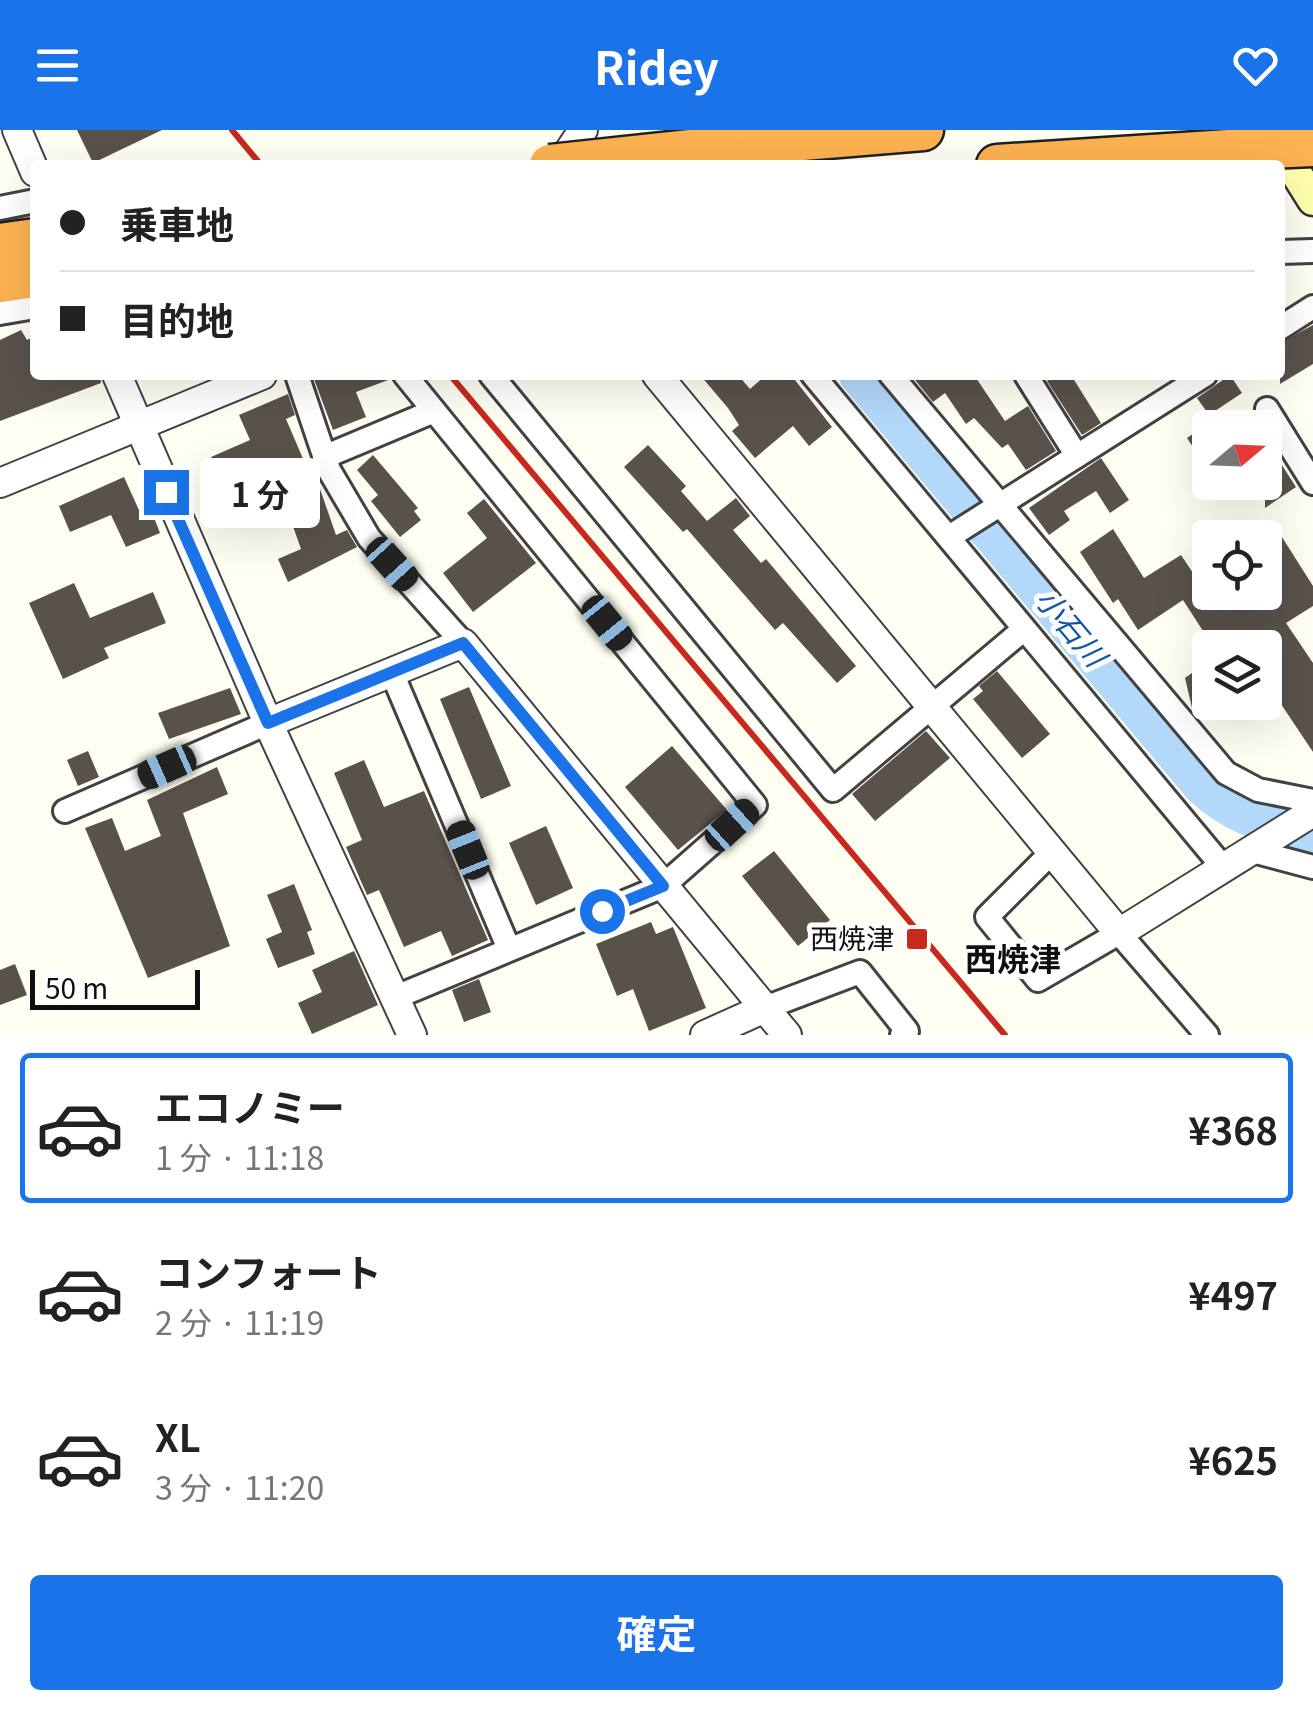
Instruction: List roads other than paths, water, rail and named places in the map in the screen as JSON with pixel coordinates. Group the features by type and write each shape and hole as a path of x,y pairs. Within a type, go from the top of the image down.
{"highway":[{"path":"597,160 923,130"},
{"path":"1049,160 1257,140 1313,146"},
{"path":"0,244 30,239"},
{"path":"0,282 30,278"}],"main road":[{"path":"1257,140 1276,160"},
{"path":"1285,170 1313,200"}],"street":[{"path":"16,130 30,161"},
{"path":"563,160 582,130"},
{"path":"0,208 30,202"},
{"path":"1285,252 1313,250"},
{"path":"1285,325 1313,307"},
{"path":"0,313 30,309"},
{"path":"119,380 268,723 412,1035"},
{"path":"0,483 250,380"},
{"path":"299,380 324,457 369,538 463,643 787,1035"},
{"path":"396,997 663,886 754,805 409,380"},
{"path":"503,380 832,790 1023,630"},
{"path":"661,380 1207,1035"},
{"path":"817,380 1222,866"},
{"path":"895,380 1226,773 1258,790 1313,801"},
{"path":"1029,380 1077,456"},
{"path":"949,537 1198,380"},
{"path":"1267,408 1313,484"},
{"path":"324,457 434,410"},
{"path":"66,811 463,643"},
{"path":"392,673 509,949"},
{"path":"1052,852 987,917 1038,980 1313,812"},
{"path":"1249,850 1313,867"},
{"path":"705,1035 860,972 907,1030 902,1035"}],"waterway":[{"name":"小石川","path":"863,380 1202,785 1240,812 1313,835"}],"railway":[{"path":"232,130 257,160"},
{"path":"454,380 1005,1035"}],"place":[{"name":"西焼津","path":"917,939"}],"district":[{"name":"西焼津","path":"1013,960"}]}
